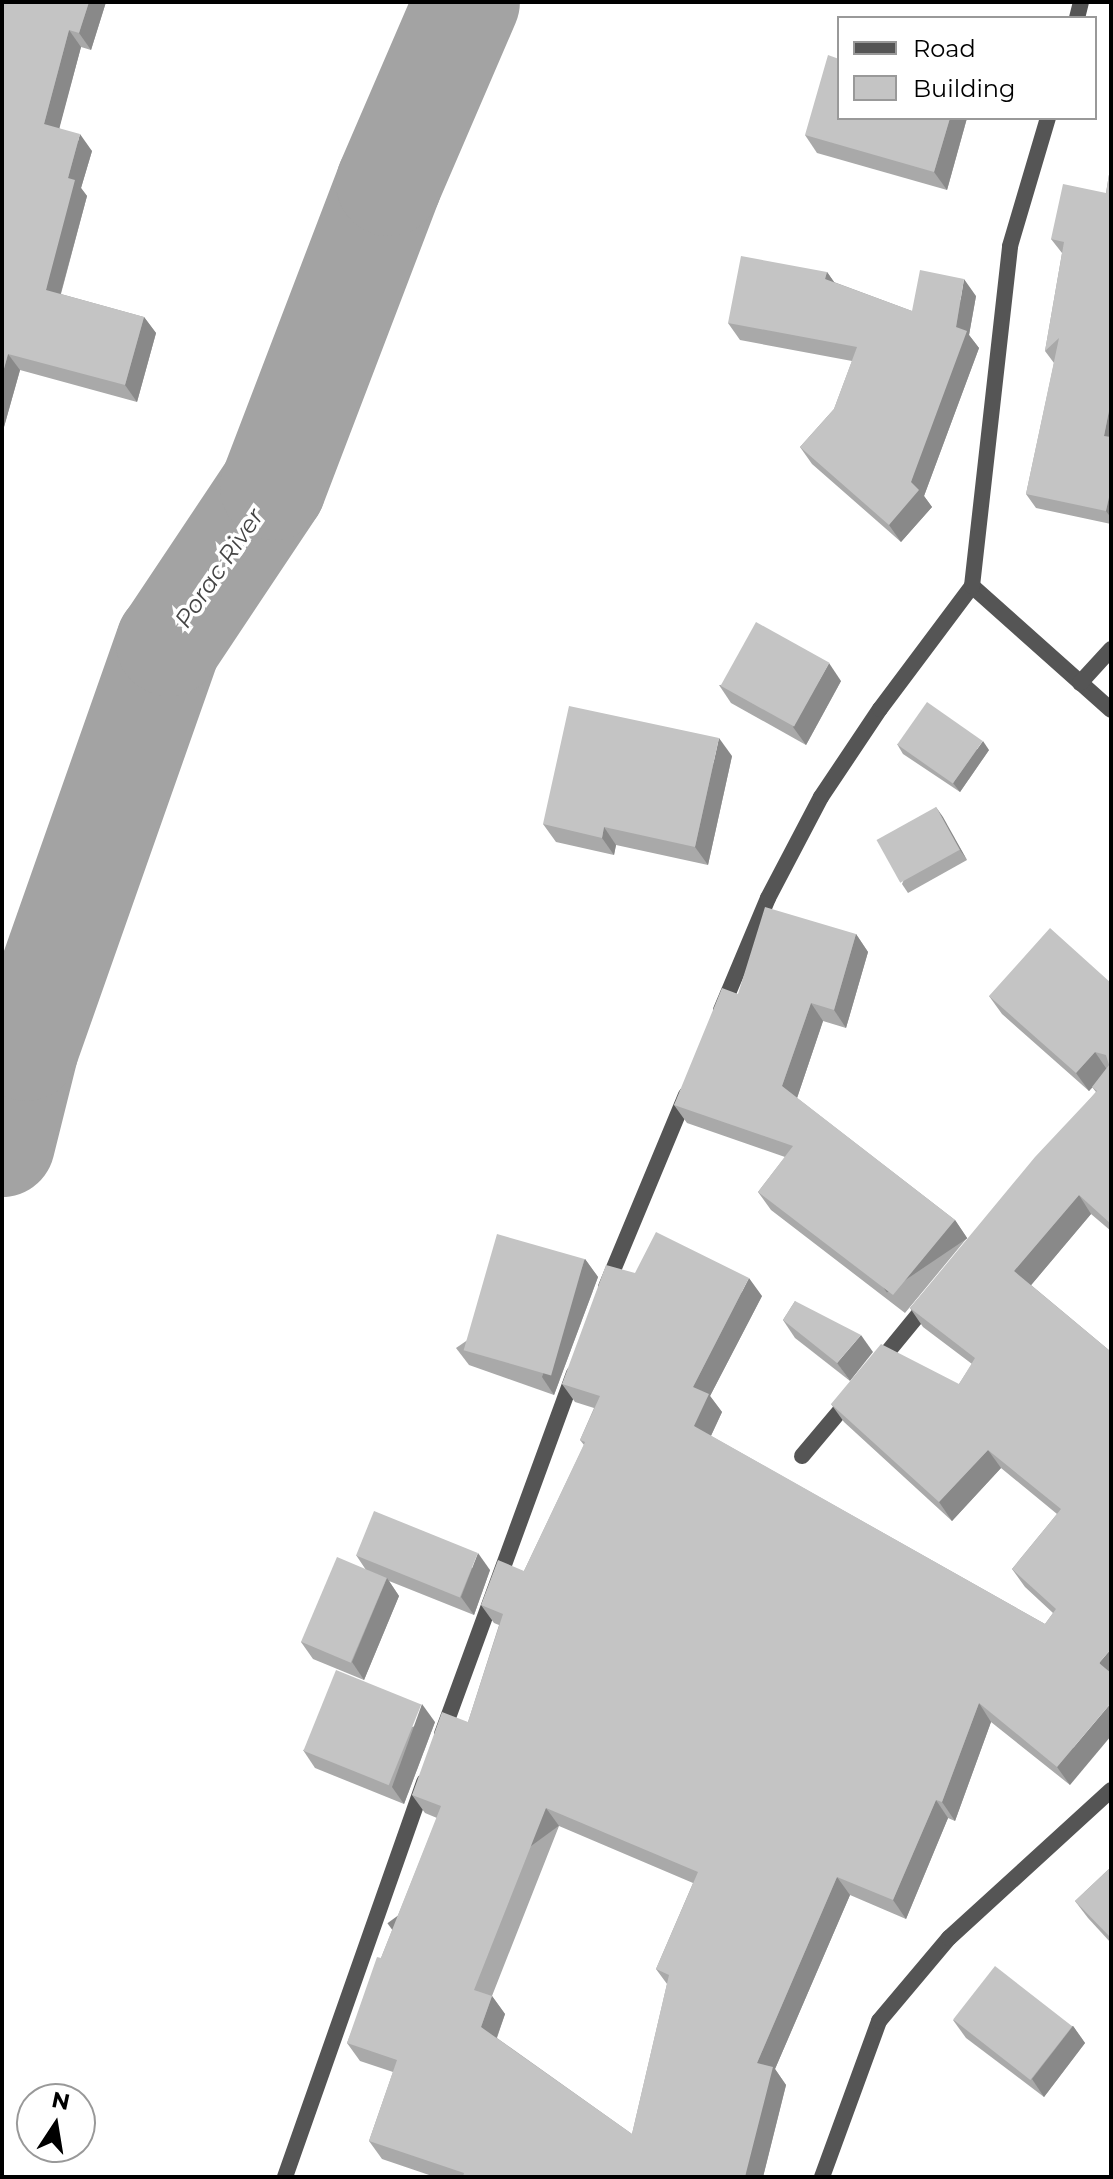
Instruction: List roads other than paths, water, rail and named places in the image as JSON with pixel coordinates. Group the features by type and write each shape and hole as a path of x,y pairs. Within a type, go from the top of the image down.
{"street":[{"path":"714,1026 768,898 821,797 880,709 972,586 1010,246 1047,120"},
{"path":"972,586 1111,710"},
{"path":"1080,683 1111,649"},
{"path":"602,1298 691,1083"},
{"path":"802,1456 942,1286"},
{"path":"285,2177 580,1357"},
{"path":"822,2177 879,2021 949,1938 1111,1790"}],"waterway":[{"name":"Porac River","path":"2,1144 26,1048 169,643 273,487 389,183 467,2"}]}
